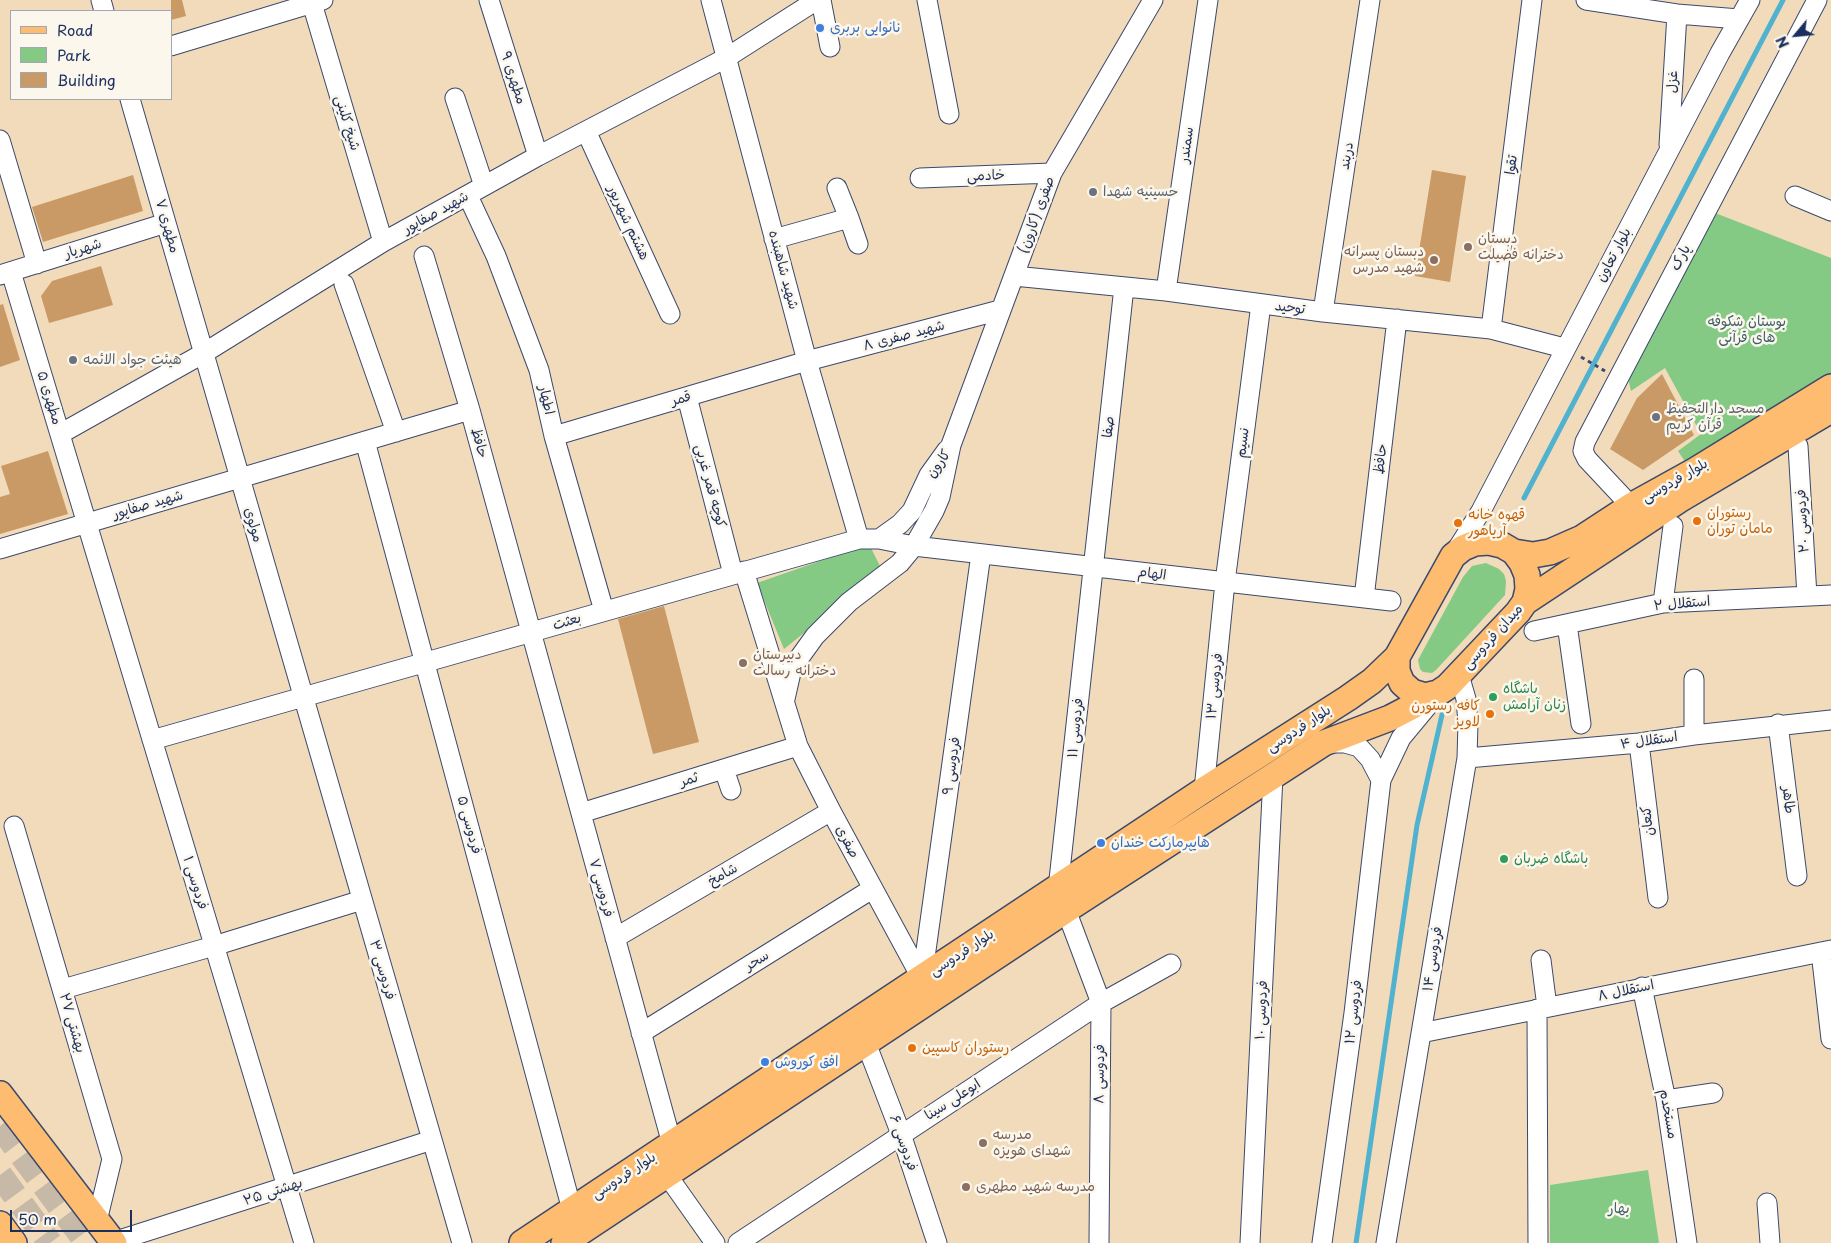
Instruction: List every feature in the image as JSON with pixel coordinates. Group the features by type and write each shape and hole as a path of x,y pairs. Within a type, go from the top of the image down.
{"main road":[{"name":"بلوار فردوسی","path":"1508,549 1533,555 1550,552 1582,538 1631,506 1696,470 1831,387"},
{"name":"بلوار فردوسی","path":"1525,602 1679,500 1831,410"},
{"path":"1438,693 1425,696 1412,692 1402,683 1397,670 1397,657 1452,556 1463,548 1476,543 1489,542 1508,549"},
{"name":"میدان فردوسی","path":"1438,693 1459,675 1518,612 1525,602 1528,589 1527,575 1522,563 1508,549"},
{"name":"بلوار فردوسی","path":"564,1243 866,1043 1062,900 1204,790 1348,698 1372,681 1397,657"},
{"name":"بلوار فردوسی","path":"522,1243 922,979 1062,900 1324,744 1390,718 1438,693"},
{"path":"0,1094 114,1243"},
{"path":"0,1224 14,1243"}],"street":[{"name":"مطهری ۹","path":"489,0 538,156"},
{"name":"شهید شاهبنده","path":"711,0 807,361 859,539"},
{"name":"شهید صفاپور","path":"60,434 204,353 383,242 538,156 726,58 817,0"},
{"path":"821,0 830,47"},
{"path":"927,0 949,114"},
{"name":"صفری (کارون)","path":"951,445 1052,174 1153,0"},
{"name":"سمندر","path":"1166,290 1208,0"},
{"name":"دربند","path":"1323,312 1370,0"},
{"name":"تقوا","path":"1491,329 1532,0"},
{"path":"1586,0 1686,10 1739,19"},
{"name":"بلوار تعاون","path":"1452,556 1480,511 1571,351 1669,151 1750,0"},
{"name":"پارک","path":"1631,506 1587,459 1583,451 1584,442 1817,0"},
{"path":"172,46 315,1"},
{"name":"شیخ کلینی","path":"315,1 383,242"},
{"name":"غزل","path":"1669,151 1686,10"},
{"name":"اطهار","path":"455,98 476,191 539,370 554,436 604,611"},
{"name":"مطهری ۷","path":"130,100 204,353"},
{"name":"هشتم شهریور","path":"586,131 670,314"},
{"path":"0,140 37,264"},
{"name":"خادمی","path":"920,178 1052,174"},
{"path":"837,188 858,244"},
{"path":"1796,196 1831,211"},
{"path":"774,240 848,218"},
{"name":"شهریار","path":"5,274 166,223"},
{"name":"حافظ","path":"424,256 470,410 531,632"},
{"name":"مطهری ۵","path":"5,274 60,434 87,523"},
{"name":"توحید","path":"1014,276 1166,290 1323,312 1491,329 1571,351"},
{"path":"344,284 396,432"},
{"name":"صفا","path":"1093,567 1124,287"},
{"name":"نسیم","path":"1225,582 1261,304"},
{"name":"شهید صفری ۸","path":"807,361 1000,310"},
{"name":"حافظ","path":"1364,598 1397,319"},
{"name":"مولوی","path":"204,353 303,697"},
{"name":"قمر","path":"554,436 807,361"},
{"name":"کوچه قمر غربی","path":"687,397 738,573 770,654"},
{"name":"شهید صفاپور","path":"0,549 470,410"},
{"name":"فردوسی ۵","path":"365,441 572,1210"},
{"name":"کارون","path":"879,539 900,524 912,511 929,475 951,445"},
{"name":"کارون","path":"785,700 792,668 815,636 849,602 900,563 914,546 940,497 951,445"},
{"name":"فردوسی ۲۰","path":"1798,446 1807,596"},
{"path":"1480,511 1508,549"},
{"name":"فردوسی ۱","path":"87,523 304,1243"},
{"path":"1663,603 1673,526"},
{"name":"بعثت","path":"152,740 830,546 859,539 879,539"},
{"name":"الهام","path":"879,539 914,546 1391,601"},
{"name":"فردوسی ۹","path":"922,979 981,554"},
{"name":"فردوسی ۱۱","path":"1062,900 1093,567"},
{"name":"فردوسی ۱۳","path":"1204,790 1225,582"},
{"name":"استقلال ۲","path":"1534,630 1663,603 1831,595"},
{"path":"1567,624 1581,724"},
{"name":"فردوسی ۷","path":"531,632 672,1144"},
{"path":"770,654 798,660"},
{"name":"صفری","path":"770,654 798,746 872,889 922,979"},
{"name":"فردوسی ۱۴","path":"1386,1243 1467,758 1468,723 1466,699 1459,675"},
{"path":"1694,679 1694,734"},
{"path":"1381,780 1401,738 1438,693"},
{"name":"فردوسی ۳","path":"303,697 462,1243"},
{"name":"استقلال ۴","path":"1467,758 1639,744 1694,734 1831,720"},
{"name":"طاهر","path":"1778,724 1797,876"},
{"path":"1324,744 1345,743 1359,747 1370,758 1381,780"},
{"name":"کنعان","path":"1639,744 1658,898"},
{"name":"ثمر","path":"581,813 798,746"},
{"path":"724,769 731,790"},
{"name":"فردوسی ۱۰","path":"1250,1243 1273,776"},
{"name":"فردوسی ۱۲","path":"1322,1243 1354,1013 1381,780"},
{"name":"شامخ","path":"615,938 831,811"},
{"name":"بهشتی ۲۷","path":"14,826 112,1160 97,1221"},
{"name":"سحر","path":"641,1033 872,889"},
{"path":"63,989 214,946 362,900"},
{"name":"فردوسی ۸","path":"1062,900 1101,1003 1099,1243"},
{"path":"1826,951 1831,1039"},
{"name":"استقلال ۸","path":"1421,1033 1826,951"},
{"path":"1538,1243 1542,1008 1541,960"},
{"name":"ابوعلی سینا","path":"738,1243 1101,1003 1171,964"},
{"name":"مستخدم","path":"1642,987 1666,1100 1686,1243"},
{"name":"فردوسی ۶","path":"866,1043 901,1134 937,1243"},
{"path":"1666,1100 1713,1093"},
{"name":"بهشتی ۲۵","path":"114,1243 432,1140"},
{"path":"667,1175 715,1243"},
{"path":"1767,1203 1770,1243"}],"path":[{"path":"1571,351 1609,374"}],"green space":[{"name":"بوستان شکوفه های قرآنی","path":"1715,213 1831,258 1831,379 1686,463 1678,451 1701,434 1665,368 1631,391 1627,374"},
{"path":"869,544 882,570 784,649 757,583"},
{"path":"1486,563 1499,569 1504,574 1506,581 1505,595 1436,670 1432,673 1423,672 1420,669 1418,660 1463,577 1472,566"},
{"name":"بهار","path":"1648,1170 1659,1243 1550,1243 1550,1185"}],"building":[{"path":"171,0 182,0 186,16 172,20"},
{"path":"1432,170 1466,176 1450,282 1415,276"},
{"path":"133,175 143,211 43,242 32,207"},
{"path":"101,266 113,305 49,323 41,296 52,281"},
{"path":"3,304 20,360 0,367 0,305"},
{"name":"مسجد دارالتحفیظ قرآن کریم","path":"1662,374 1694,435 1643,470 1610,449 1637,398"},
{"path":"48,451 68,514 0,534 0,497 10,494 1,466"},
{"path":"664,606 699,742 653,754 618,619"}],"waterway":[{"path":"1524,498 1783,0"},
{"path":"1356,1243 1417,825 1444,706"}],"tunnel":[{"path":"0,1126 87,1243"},
{"path":"0,1175 50,1243"}],"place":[{"name":"نانوایی بربری","path":"820,28"},
{"name":"حسینیه شهدا","path":"1093,192"},
{"name":"دبستان دخترانه فضیلت","path":"1468,247"},
{"name":"دبستان پسرانه شهید مدرس","path":"1434,260"},
{"name":"هیئت جواد الائمه","path":"73,360"},
{"name":"مسجد دارالتحفیظ قرآن کریم","path":"1656,417"},
{"name":"رستوران مامان توران","path":"1697,521"},
{"name":"قهوه خانه آریاهور","path":"1458,523"},
{"name":"دبیرستان دخترانه رسالت","path":"743,663"},
{"name":"باشگاه زنان آرامش","path":"1493,697"},
{"name":"کافه رستورن لاویز","path":"1490,714"},
{"name":"هایپرمارکت خندان","path":"1101,843"},
{"name":"باشگاه ضربان","path":"1504,859"},
{"name":"رستوران کاسپین","path":"912,1048"},
{"name":"افق کوروش","path":"765,1062"},
{"name":"مدرسه شهدای هویزه","path":"983,1143"},
{"name":"مدرسه شهید مطهری","path":"966,1187"}]}
